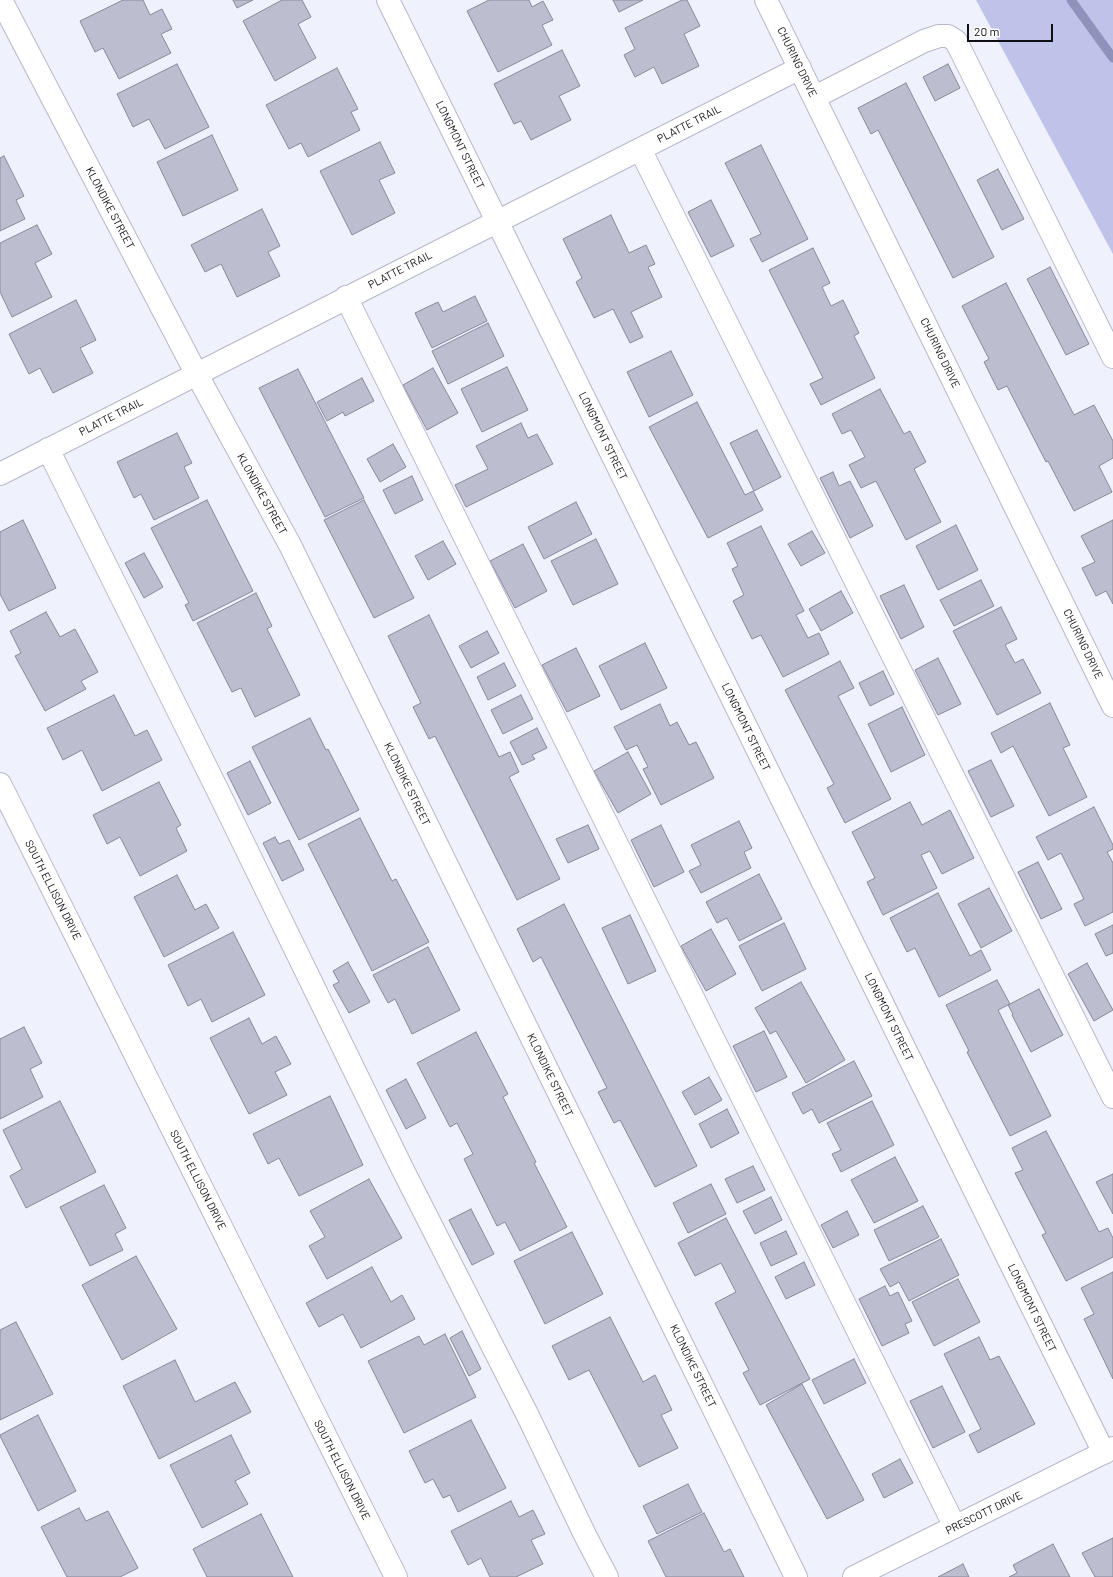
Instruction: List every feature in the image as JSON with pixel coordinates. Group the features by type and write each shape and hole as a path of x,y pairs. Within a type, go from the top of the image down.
{"street":[{"name":"KLONDIKE STREET","path":"1,0 196,373 290,545 796,1577"},
{"name":"LONGMONT STREET","path":"388,0 1108,1451"},
{"name":"CHURING DRIVE","path":"766,0 1113,706"},
{"path":"815,97 924,41 939,36 948,36 956,41 1113,357"},
{"name":"PLATTE TRAIL","path":"0,474 196,373 800,68"},
{"path":"640,149 1113,1097"},
{"path":"346,298 955,1527"},
{"path":"48,449 216,787 403,1170 528,1416 585,1535 607,1577"},
{"name":"SOUTH ELLISON DRIVE","path":"0,784 396,1577"},
{"name":"PRESCOTT DRIVE","path":"854,1577 1108,1451"}],"shaded area":[{"path":"976,0 1113,0 1113,254"}],"building":[{"path":"123,0 143,0 150,15 162,9 172,29 161,34 171,53 119,79 103,48 95,52 80,21"},
{"path":"233,0 253,0 237,8"},
{"path":"282,0 302,0 311,17 298,24 316,58 275,81 243,21"},
{"path":"489,0 529,0 532,7 543,1 553,20 542,25 552,45 498,72 467,11"},
{"path":"613,0 643,0 619,12"},
{"path":"682,0 687,0 700,26 684,34 699,66 662,84 654,67 635,77 624,55 635,49 625,28"},
{"path":"562,50 580,86 559,96 571,120 531,140 521,121 514,124 494,84"},
{"path":"177,64 209,127 165,149 149,119 133,127 117,94"},
{"path":"948,64 960,88 935,101 923,77"},
{"path":"337,68 358,109 351,112 360,130 308,157 301,143 289,149 266,105"},
{"path":"906,83 994,257 953,278 878,130 871,134 858,108"},
{"path":"212,135 238,190 183,216 157,162"},
{"path":"380,142 395,173 379,180 395,213 352,235 320,171"},
{"path":"761,145 808,239 762,262 750,239 761,234 725,163"},
{"path":"4,156 24,196 16,200 25,219 0,231 0,158"},
{"path":"998,169 1024,219 1002,230 977,180"},
{"path":"711,200 734,246 711,257 688,212"},
{"path":"262,209 280,246 268,252 280,276 237,297 221,264 205,272 191,245"},
{"path":"611,215 629,253 646,245 655,264 648,267 662,297 631,312 643,337 630,343 613,309 594,318 576,282 582,278 563,239"},
{"path":"37,225 52,254 35,263 52,297 12,317 0,292 0,243"},
{"path":"813,248 830,283 822,287 831,306 843,300 859,333 854,336 875,378 821,405 810,384 823,378 769,270"},
{"path":"1050,267 1089,344 1066,355 1027,279"},
{"path":"1006,283 1074,415 1094,405 1113,441 1113,458 1099,466 1112,492 1074,511 1048,461 1046,462 1007,386 998,390 984,362 989,359 962,306"},
{"path":"475,296 487,321 432,348 415,313 438,302 443,312"},
{"path":"76,300 96,340 80,348 93,373 53,393 40,368 29,374 9,334"},
{"path":"488,323 504,356 448,384 432,351"},
{"path":"671,351 693,395 649,417 627,372"},
{"path":"507,367 528,410 482,432 461,389"},
{"path":"433,368 458,413 427,430 403,385"},
{"path":"298,369 364,498 325,517 259,388"},
{"path":"362,378 374,401 345,416 343,412 327,421 317,402"},
{"path":"880,389 904,434 910,431 926,462 914,469 941,522 906,540 876,481 861,488 849,465 865,457 851,430 842,434 832,414"},
{"path":"697,402 745,495 753,491 763,510 708,538 649,427"},
{"path":"521,423 528,438 537,434 553,464 466,507 455,485 488,469 476,446"},
{"path":"757,430 781,477 754,491 730,443"},
{"path":"177,433 192,463 184,467 199,498 154,520 141,494 134,498 117,462"},
{"path":"393,444 406,467 380,482 367,459"},
{"path":"833,472 839,486 850,481 873,526 850,538 820,478"},
{"path":"412,476 423,500 395,514 383,490"},
{"path":"207,500 253,591 193,621 185,605 189,603 151,528"},
{"path":"364,500 414,598 374,618 324,520"},
{"path":"576,502 592,534 544,559 528,527"},
{"path":"23,520 56,588 9,611 0,594 0,532"},
{"path":"1113,520 1113,604 1106,591 1096,596 1082,568 1095,562 1081,536"},
{"path":"956,525 978,570 938,590 916,546"},
{"path":"761,526 804,611 796,615 808,638 819,633 829,654 783,677 761,635 752,639 733,601 744,595 732,569 738,566 727,543"},
{"path":"812,531 825,553 801,566 788,544"},
{"path":"596,539 618,584 573,605 551,561"},
{"path":"443,541 456,564 428,580 415,556"},
{"path":"523,544 547,591 515,608 490,561"},
{"path":"144,553 163,587 144,598 125,563"},
{"path":"981,580 994,606 954,626 940,600"},
{"path":"904,585 924,627 901,639 880,596"},
{"path":"841,591 853,613 821,631 809,609"},
{"path":"256,593 272,626 267,629 300,695 255,717 241,688 232,692 197,623"},
{"path":"1001,607 1017,639 1005,645 1015,663 1023,659 1041,693 997,715 953,631"},
{"path":"46,612 60,637 75,629 98,672 81,681 86,689 45,711 15,656 21,653 10,631"},
{"path":"429,615 499,757 510,752 519,772 509,777 560,879 517,900 435,736 429,739 413,707 421,703 388,636"},
{"path":"487,631 499,653 471,668 459,646"},
{"path":"645,643 667,688 621,710 599,666"},
{"path":"576,648 600,696 567,712 542,665"},
{"path":"938,658 961,704 938,715 915,670"},
{"path":"840,661 854,688 838,696 891,799 845,823 827,788 834,784 785,690"},
{"path":"504,663 516,686 488,700 477,677"},
{"path":"883,671 894,694 870,706 859,683"},
{"path":"114,695 135,736 147,730 162,760 102,791 82,750 63,760 47,728"},
{"path":"521,695 533,719 503,734 491,710"},
{"path":"1050,703 1070,745 1063,748 1087,797 1049,816 1013,746 1001,753 991,733"},
{"path":"660,704 670,726 677,722 689,745 696,742 714,778 661,805 643,769 648,767 637,745 626,750 614,727"},
{"path":"902,707 925,755 891,772 868,724"},
{"path":"310,718 326,750 328,749 359,810 299,840 252,747"},
{"path":"537,728 547,748 532,755 535,759 522,765 510,742"},
{"path":"628,752 651,794 618,813 594,771"},
{"path":"991,760 1014,806 991,817 968,771"},
{"path":"250,761 271,803 248,815 227,773"},
{"path":"159,782 181,825 176,828 187,851 140,876 120,837 107,844 93,815"},
{"path":"910,802 922,825 950,810 974,858 942,874 930,851 921,855 937,888 883,915 867,882 875,878 852,832"},
{"path":"1094,807 1113,845 1113,849 1107,852 1113,863 1113,912 1085,926 1074,904 1084,899 1061,853 1048,860 1036,837"},
{"path":"360,818 392,881 396,879 429,942 372,971 308,844"},
{"path":"739,821 752,848 744,852 751,868 701,893 689,871 701,865 691,845"},
{"path":"588,825 599,849 568,863 556,839"},
{"path":"661,825 684,872 654,887 631,840"},
{"path":"275,837 279,844 289,840 304,870 282,881 263,843"},
{"path":"1038,862 1062,909 1041,919 1018,872"},
{"path":"759,874 782,919 739,941 727,918 717,923 706,902"},
{"path":"177,875 195,910 206,904 219,928 164,957 134,897"},
{"path":"989,888 1012,931 981,948 958,904"},
{"path":"938,893 970,956 981,950 991,970 939,997 915,948 907,952 890,918"},
{"path":"564,904 697,1166 655,1187 620,1120 614,1123 598,1092 607,1088 541,957 533,962 517,929"},
{"path":"630,915 656,971 628,984 602,928"},
{"path":"784,923 806,969 762,991 739,946"},
{"path":"1113,925 1113,953 1106,956 1095,934"},
{"path":"711,929 736,974 706,991 681,946"},
{"path":"233,932 265,995 212,1022 201,999 188,1006 168,965"},
{"path":"428,947 460,1010 412,1034 395,999 388,1003 373,975"},
{"path":"348,962 370,1002 349,1013 333,985 339,982 333,971"},
{"path":"1087,963 1113,1010 1094,1021 1068,974"},
{"path":"997,980 1010,1004 998,1010 1051,1116 1010,1136 967,1052 969,1051 946,1005"},
{"path":"801,982 845,1060 806,1083 776,1031 770,1034 755,1008"},
{"path":"1039,989 1063,1035 1031,1052 1008,1005"},
{"path":"249,1018 262,1044 276,1036 291,1064 275,1072 287,1095 249,1114 210,1038"},
{"path":"24,1027 42,1063 30,1069 43,1097 0,1119 0,1039"},
{"path":"764,1031 787,1077 756,1092 733,1046"},
{"path":"476,1032 508,1094 503,1097 536,1162 534,1163 567,1227 520,1251 505,1222 497,1226 464,1159 473,1154 457,1123 450,1127 417,1063"},
{"path":"854,1061 872,1096 819,1123 812,1109 803,1114 792,1093"},
{"path":"709,1077 722,1100 695,1115 682,1092"},
{"path":"406,1079 426,1118 406,1129 386,1090"},
{"path":"330,1096 363,1165 299,1196 279,1158 268,1164 253,1134"},
{"path":"60,1101 96,1172 26,1208 10,1176 22,1169 3,1130"},
{"path":"872,1101 894,1145 841,1172 832,1154 841,1150 827,1123"},
{"path":"727,1109 739,1133 711,1148 699,1124"},
{"path":"1046,1131 1099,1232 1108,1228 1113,1238 1113,1257 1066,1281 1042,1235 1046,1233 1015,1173 1023,1170 1012,1148"},
{"path":"895,1157 918,1201 874,1223 851,1180"},
{"path":"753,1166 765,1190 737,1203 725,1179"},
{"path":"1113,1174 1113,1214 1096,1182"},
{"path":"369,1179 402,1238 327,1279 309,1246 325,1237 310,1211"},
{"path":"711,1184 726,1214 688,1233 673,1203"},
{"path":"104,1185 126,1228 115,1234 123,1250 90,1266 60,1207"},
{"path":"771,1197 782,1220 755,1234 743,1211"},
{"path":"923,1206 939,1237 889,1261 874,1230"},
{"path":"471,1209 494,1254 472,1265 449,1220"},
{"path":"847,1211 859,1235 833,1248 821,1225"},
{"path":"726,1218 810,1379 760,1405 743,1373 749,1370 715,1303 736,1292 721,1263 695,1276 678,1243"},
{"path":"786,1231 797,1254 771,1266 760,1243"},
{"path":"572,1232 603,1294 545,1324 514,1261"},
{"path":"941,1239 959,1275 909,1301 899,1282 890,1287 880,1269"},
{"path":"136,1256 177,1329 122,1360 82,1285"},
{"path":"804,1262 815,1285 786,1299 775,1277"},
{"path":"372,1267 391,1302 402,1295 415,1319 361,1348 343,1314 319,1327 306,1303"},
{"path":"1113,1272 1113,1379 1084,1319 1094,1314 1081,1288"},
{"path":"958,1279 980,1322 934,1346 912,1302"},
{"path":"885,1286 890,1296 898,1292 912,1321 905,1324 909,1333 882,1346 859,1299"},
{"path":"610,1317 643,1382 655,1375 672,1410 661,1415 678,1448 639,1467 589,1370 569,1380 552,1346"},
{"path":"16,1322 53,1394 0,1420 0,1330"},
{"path":"462,1331 481,1369 469,1376 450,1338"},
{"path":"445,1334 476,1397 404,1433 368,1361 419,1336 424,1345"},
{"path":"979,1337 990,1360 999,1356 1035,1424 978,1453 969,1435 981,1429 944,1354"},
{"path":"854,1359 866,1383 824,1404 812,1380"},
{"path":"175,1360 195,1402 235,1382 251,1412 159,1459 123,1386"},
{"path":"802,1384 864,1500 827,1519 766,1405"},
{"path":"942,1386 965,1432 933,1448 910,1401"},
{"path":"38,1415 76,1491 38,1511 0,1435"},
{"path":"471,1420 506,1488 458,1512 450,1495 443,1498 433,1479 425,1483 409,1451"},
{"path":"231,1435 250,1473 235,1481 248,1504 202,1528 170,1465"},
{"path":"900,1459 913,1483 884,1498 872,1474"},
{"path":"688,1484 702,1512 657,1534 643,1506"},
{"path":"511,1501 519,1517 533,1510 545,1534 531,1540 543,1564 516,1577 490,1577 481,1558 468,1565 451,1531"},
{"path":"79,1508 86,1521 108,1511 138,1568 120,1577 67,1577 41,1527"},
{"path":"704,1513 724,1552 730,1549 744,1577 666,1577 648,1541"},
{"path":"261,1514 293,1577 207,1577 193,1549"},
{"path":"1113,1538 1113,1577 1095,1577 1082,1553"},
{"path":"1053,1544 1070,1577 1009,1577 1017,1573 1013,1565"},
{"path":"963,1564 969,1577 938,1577"}],"waterway":[{"path":"1071,0 1113,58"}]}
